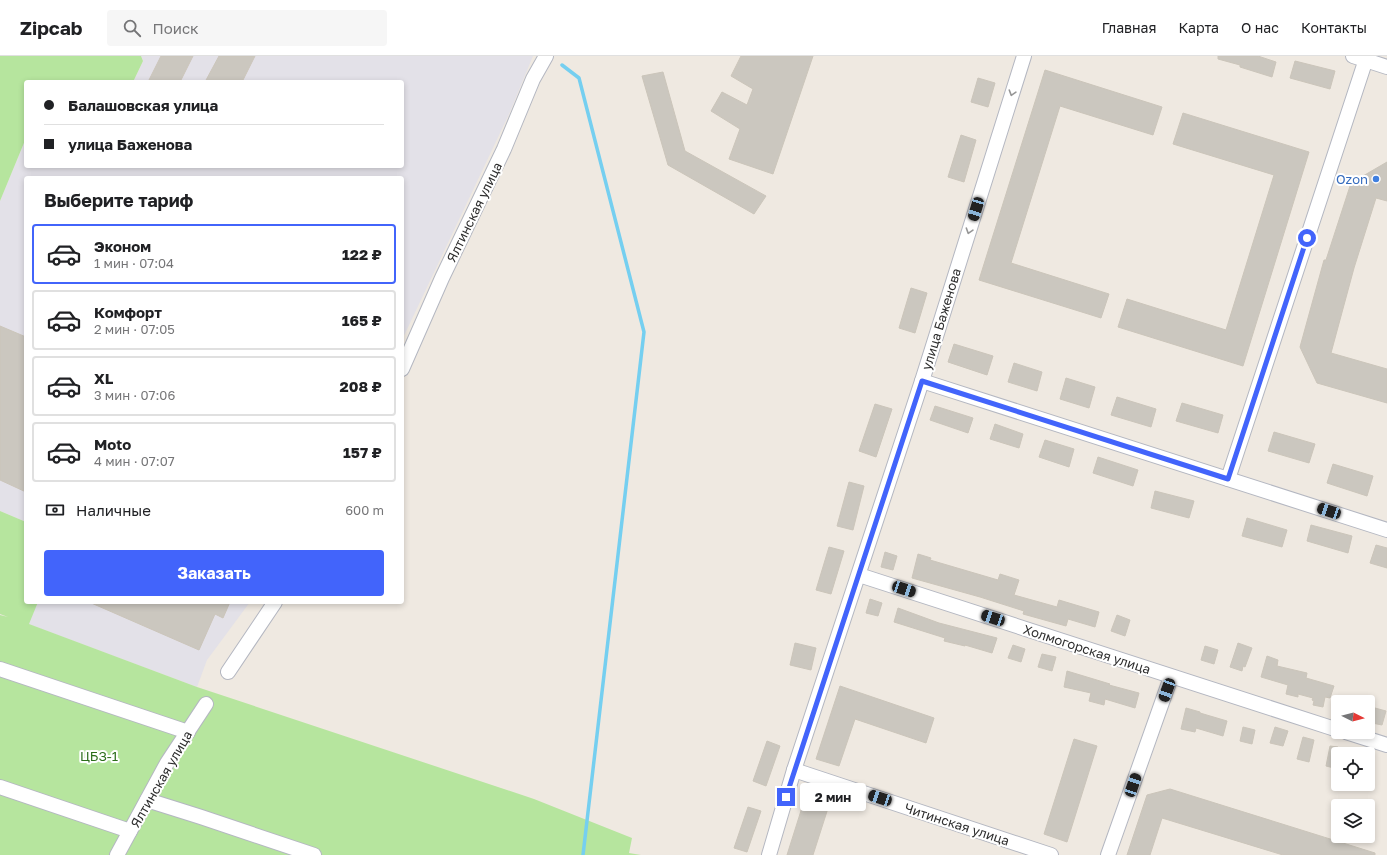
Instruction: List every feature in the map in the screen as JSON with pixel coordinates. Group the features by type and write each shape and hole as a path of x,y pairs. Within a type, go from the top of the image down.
{"street":[{"name":"Ялтинская улица","path":"404,364 442,278 504,149 533,78 546,56"},
{"name":"улица Баженова","path":"769,855 794,770 922,381 1024,56"},
{"path":"1228,479 1362,57 1387,67"},
{"path":"922,381 1387,530"},
{"name":"Холмогорская улица","path":"859,574 1171,677 1331,728"},
{"path":"228,672 274,604"},
{"path":"0,669 188,732"},
{"path":"1108,855 1171,677"},
{"name":"Ялтинская улица","path":"118,855 167,763 206,704"},
{"path":"1368,739 1387,745"},
{"name":"Читинская улица","path":"794,770 1052,855"},
{"path":"0,787 130,831"},
{"path":"147,800 314,855"}],"shaded area":[{"path":"141,56 533,56 510,112 404,336 404,176 24,176 24,521 0,511 0,201 24,143 24,168 404,168 404,80 134,80 143,61"},
{"path":"37,604 249,604 207,660 197,687 28,624"}],"green space":[{"path":"0,56 141,56 143,61 134,80 24,80 24,143 0,201"},
{"name":"ЦБЗ-1","path":"0,511 24,521 24,604 37,604 29,624 197,687 534,799 632,838 629,853 641,855 0,855 0,615 8,617 0,614"}],"building":[{"path":"161,56 193,56 181,80 149,80"},
{"path":"219,56 255,56 243,80 206,80"},
{"path":"741,56 813,56 773,174 729,159 740,129 711,111 722,92 747,105 753,89 731,76"},
{"path":"1218,56 1258,56 1276,62 1272,77 1240,67 1240,65 1218,59"},
{"path":"1295,61 1335,71 1330,89 1290,78"},
{"path":"1045,70 1162,107 1153,135 1060,106 1011,263 1109,294 1101,318 979,280"},
{"path":"663,72 685,151 766,196 754,214 668,165 642,76"},
{"path":"978,78 995,83 988,107 971,102"},
{"path":"1183,113 1309,152 1243,366 1118,327 1127,299 1226,330 1274,175 1173,144"},
{"path":"961,135 976,140 964,182 948,177"},
{"path":"1387,162 1387,201 1376,198 1354,268 1331,353 1387,369 1387,403 1317,383 1300,347 1324,260 1326,260 1351,183"},
{"path":"911,288 927,293 915,333 899,328"},
{"path":"0,326 24,336 24,491 0,480"},
{"path":"954,344 993,356 987,375 948,362"},
{"path":"1014,363 1042,372 1037,391 1008,382"},
{"path":"1066,378 1095,387 1089,408 1060,399"},
{"path":"1117,397 1156,409 1151,427 1111,415"},
{"path":"1182,403 1223,415 1218,433 1176,421"},
{"path":"875,404 892,409 876,457 859,451"},
{"path":"935,406 973,418 968,433 930,420"},
{"path":"995,424 1023,434 1019,448 990,439"},
{"path":"1274,432 1315,444 1309,463 1268,451"},
{"path":"1045,440 1074,449 1069,467 1039,457"},
{"path":"1098,457 1138,470 1133,486 1093,473"},
{"path":"1333,464 1373,476 1367,496 1327,483"},
{"path":"849,482 864,486 853,530 837,526"},
{"path":"1155,491 1194,501 1189,518 1151,508"},
{"path":"1247,518 1287,530 1282,547 1242,536"},
{"path":"1311,525 1352,536 1348,553 1307,541"},
{"path":"1376,545 1387,548 1387,568 1370,563"},
{"path":"829,547 844,551 831,594 816,590"},
{"path":"885,552 897,556 893,570 881,567"},
{"path":"918,554 931,558 930,560 998,580 1000,574 1019,580 1014,595 1057,607 1059,600 1099,612 1095,627 1068,619 1066,626 1023,614 1024,611 980,597 912,578"},
{"path":"870,599 882,603 878,616 866,613"},
{"path":"94,604 229,604 223,618 215,614 199,650"},
{"path":"898,608 939,623 997,638 992,653 965,645 944,641 945,638 894,622"},
{"path":"1117,615 1130,620 1125,636 1111,631"},
{"path":"795,643 816,648 811,670 790,665"},
{"path":"1238,643 1252,648 1242,671 1230,667"},
{"path":"1013,645 1025,649 1021,662 1008,658"},
{"path":"1205,646 1218,650 1214,664 1201,660"},
{"path":"1042,654 1056,657 1052,671 1038,667"},
{"path":"1267,656 1278,660 1277,666 1307,673 1306,678 1334,686 1330,698 1325,697 1323,707 1313,705 1313,698 1298,694 1298,697 1286,694 1288,685 1261,677"},
{"path":"1067,671 1139,693 1135,708 1105,699 1104,705 1089,701 1091,693 1064,687"},
{"path":"840,686 934,718 926,743 855,719 839,766 816,759"},
{"path":"1186,708 1227,721 1223,736 1196,728 1195,732 1181,729"},
{"path":"1375,708 1386,711 1382,725 1375,724"},
{"path":"1243,727 1255,730 1252,744 1240,741"},
{"path":"1275,727 1288,731 1283,746 1270,743"},
{"path":"1303,737 1314,740 1309,762 1297,759"},
{"path":"1074,739 1097,746 1067,842 1044,834"},
{"path":"767,741 780,746 766,786 753,781"},
{"path":"1330,746 1338,747 1331,747 1331,767 1326,766"},
{"path":"1170,789 1331,839 1331,843 1343,843 1375,853 1375,855 1283,855 1162,818 1150,855 1127,855 1147,795"},
{"path":"805,798 829,805 813,855 787,855"},
{"path":"748,807 761,811 747,852 734,848"}],"waterway":[{"path":"562,65 579,78 644,332 583,855"}],"place":[{"name":"Ozon","path":"1376,179"}],"route":[{"path":"786,797 922,381 1228,479 1307,238"}]}
